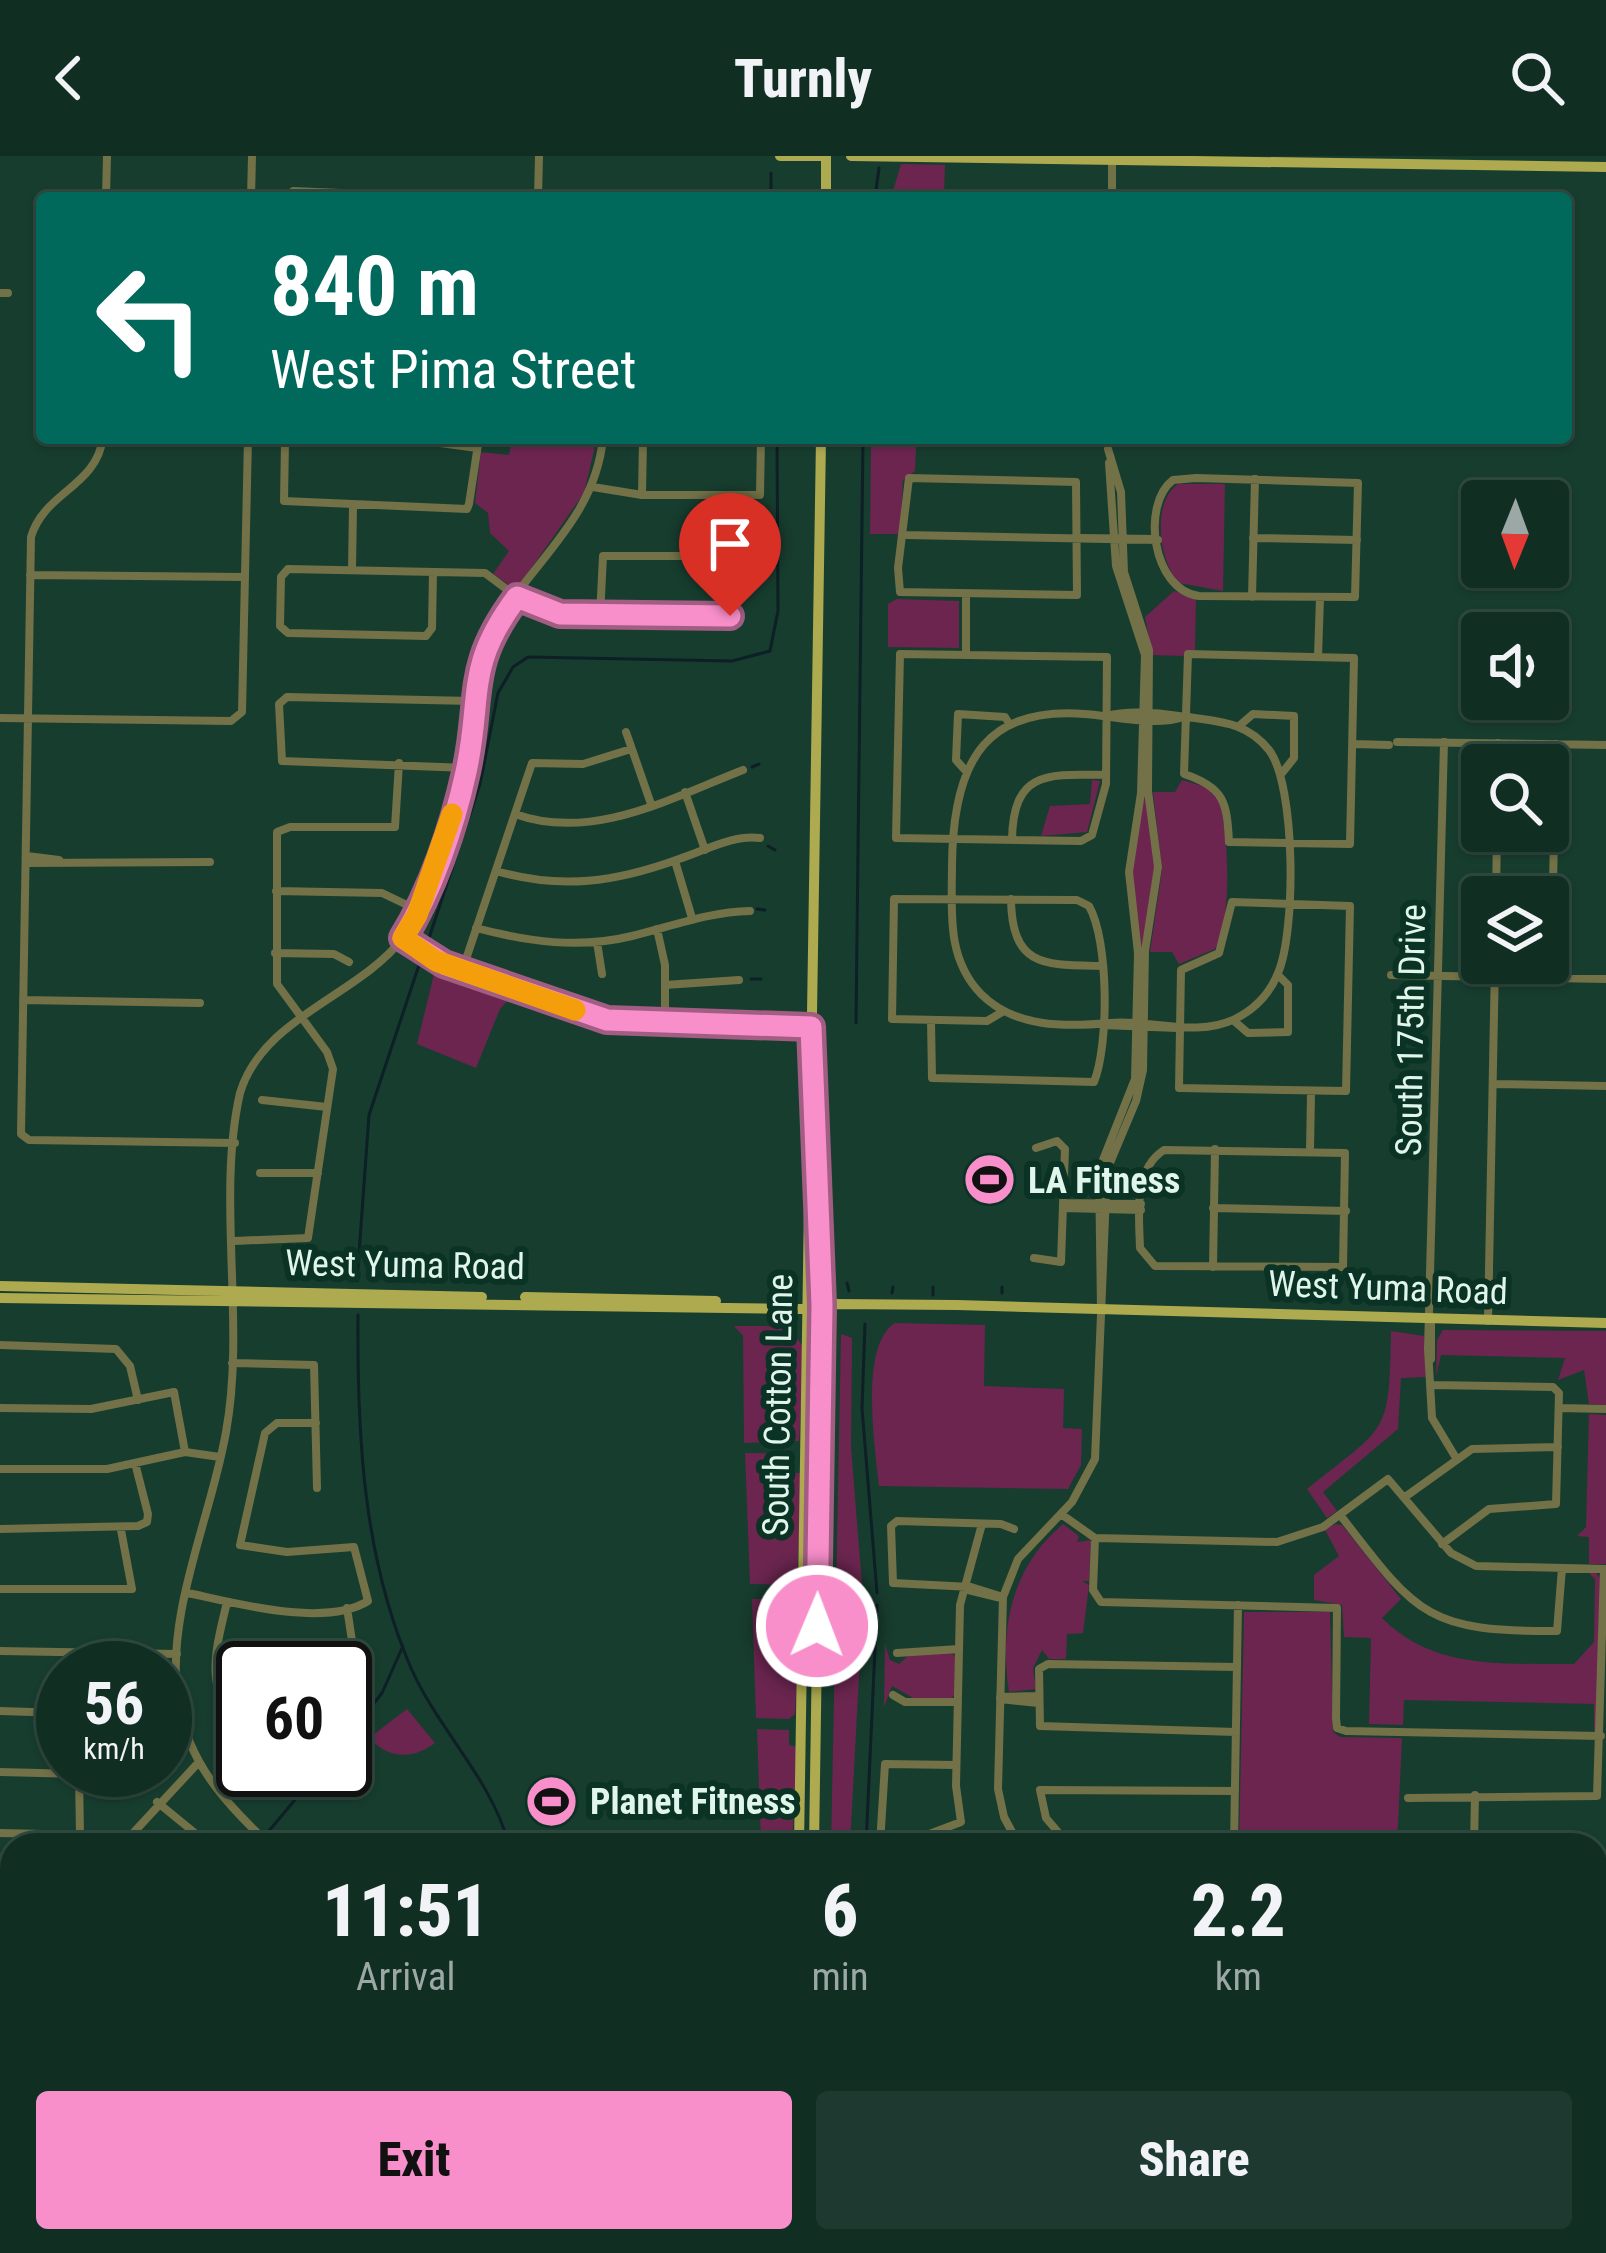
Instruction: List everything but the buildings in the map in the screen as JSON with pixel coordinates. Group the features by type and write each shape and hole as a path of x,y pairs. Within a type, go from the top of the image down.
{"main road":[{"path":"780,156 825,156 826,192"},
{"path":"851,156 1401,160 1606,167"},
{"name":"South Cotton Lane","path":"799,1833 802,1721 819,1533 810,1160 821,444"},
{"name":"South Cotton Lane","path":"812,1110 821,1204 806,1446 814,1833"},
{"path":"810,1160 815,1199 821,1204"},
{"name":"West Yuma Road","path":"0,1286 620,1306 1101,1309 1606,1323"},
{"name":"West Yuma Road","path":"370,1300 432,1295 708,1300 813,1309"},
{"name":"West Yuma Road","path":"0,1298 233,1296"},
{"path":"620,1306 624,1302 708,1300"},
{"path":"806,1446 813,1450 819,1533"},
{"path":"802,1721 808,1728 815,1790"}],"street":[{"path":"106,192 107,156"},
{"path":"251,192 252,156"},
{"path":"538,192 539,156"},
{"path":"1112,157 1112,192"},
{"path":"102,444 100,458 87,478 36,519 30,574 22,1138 235,1143"},
{"path":"0,718 237,718 242,712 248,444"},
{"path":"285,444 284,501 467,509 478,444"},
{"path":"179,1641 220,1457 232,1363 235,1143 238,1102 250,1066 403,938 425,894 467,768 482,651 572,527 592,487 602,444"},
{"path":"642,495 643,444"},
{"path":"592,487 642,495 760,495 761,444"},
{"path":"1013,1833 998,1789 1003,1598 1018,1559 1082,1488 1095,1459 1100,1162 1134,1085 1158,867 1148,791 1144,646 1119,581 1108,444"},
{"path":"909,478 1076,482 1080,539 1077,595 900,592 898,568 906,535 909,478"},
{"path":"1182,478 1255,479 1358,483 1354,597 1190,595 1170,583 1159,563 1165,486 1182,478"},
{"path":"1252,597 1255,479"},
{"path":"433,572 431,634 282,631 282,571 352,570 485,573 517,597 560,614 730,616 735,496"},
{"path":"352,570 353,505"},
{"path":"906,535 1158,540"},
{"path":"1253,538 1357,540"},
{"path":"600,616 603,556 734,556"},
{"path":"30,574 244,577"},
{"path":"966,596 966,655"},
{"path":"1318,656 1320,598"},
{"path":"900,654 966,655 1107,657 1106,775 1092,835 1081,841 896,838 900,654"},
{"path":"1188,654 1318,656 1354,658 1351,844 1229,842 1223,794 1212,783 1184,774 1188,654"},
{"path":"467,768 282,760 280,699 472,701"},
{"path":"965,770 956,760 958,714 1005,717 1010,725"},
{"path":"1239,726 1252,714 1294,716 1294,758 1282,773"},
{"path":"1041,716 1146,717 1184,717 1239,726 1264,744 1282,773 1286,903 1278,975 1257,1004 1233,1020 1179,1027 1102,1025 1032,1022 1004,1011 979,992 956,956 952,840 954,807 965,770 974,754 1010,725 1041,716"},
{"path":"1140,1026 1138,947 1129,872 1146,717"},
{"path":"626,732 651,805"},
{"name":"South 175th Drive","path":"1444,742 1430,1385 1434,1426 1456,1458"},
{"path":"1354,744 1556,744"},
{"path":"1569,744 1606,745"},
{"path":"461,971 534,761 583,764 631,749"},
{"path":"233,1241 308,1238 333,1069 327,1052 277,984 280,828 395,827 399,763"},
{"path":"515,814 582,824 651,805 742,770"},
{"path":"1012,840 1014,806 1031,783 1057,774 1106,775"},
{"path":"685,792 705,850"},
{"path":"496,871 534,881 589,883 760,838"},
{"path":"26,859 210,862"},
{"path":"675,861 692,918"},
{"path":"276,890 382,893 405,904"},
{"path":"932,1021 932,1078 1094,1082 1102,1025 1102,966 1089,906 1077,900 894,898 892,1019 987,1021 1004,1011"},
{"path":"1011,898 1013,933 1028,955 1053,965 1102,966"},
{"path":"1286,903 1350,906 1346,1090 1311,1094 1179,1088 1181,970 1219,953 1226,940 1228,904 1286,903"},
{"path":"476,928 536,942 597,942 692,918 750,911"},
{"path":"657,929 665,1024"},
{"path":"403,938 428,957 461,971 607,1020 811,1027"},
{"path":"597,942 602,974"},
{"path":"274,953 334,954 349,962"},
{"path":"1233,1020 1248,1033 1288,1032 1290,992 1278,975"},
{"path":"1391,975 1461,976"},
{"path":"1569,979 1606,980"},
{"path":"665,985 739,980"},
{"path":"1488,1321 1495,984"},
{"path":"23,1000 200,1003"},
{"path":"1493,1084 1606,1086"},
{"path":"1310,1151 1311,1094"},
{"path":"262,1100 327,1106"},
{"path":"1034,1258 1060,1262 1063,1206 1063,1144 1051,1141 1036,1148"},
{"path":"1178,1149 1214,1149 1345,1153 1343,1267 1155,1266 1146,1259 1140,1248 1145,1167 1154,1156 1178,1149"},
{"path":"1213,1267 1214,1149"},
{"path":"260,1172 318,1173"},
{"path":"1063,1206 1141,1207"},
{"path":"1214,1208 1346,1211"},
{"path":"0,1346 116,1349 130,1366 138,1400"},
{"path":"232,1363 314,1365 316,1488"},
{"path":"1430,1385 1558,1390 1556,1504 1489,1509 1442,1544"},
{"path":"0,1408 91,1408 174,1392 185,1452"},
{"path":"1559,1408 1606,1409"},
{"path":"188,1593 283,1611 347,1608 368,1601 354,1547 287,1552 240,1545 265,1433 277,1424 316,1423"},
{"path":"1405,1496 1456,1458 1493,1445 1558,1447"},
{"path":"0,1468 107,1469 185,1452 220,1457"},
{"path":"0,1529 121,1530 148,1522 135,1463"},
{"path":"1061,1514 1095,1538 1276,1542 1312,1533 1388,1479 1442,1544 1476,1566 1605,1569 1603,1764 1597,1796 1408,1798"},
{"path":"1340,1515 1399,1591 1425,1612 1470,1629 1561,1628 1562,1568"},
{"path":"1003,1598 962,1588 892,1583 893,1522 982,1523 1014,1529"},
{"path":"932,1833 961,1822 956,1765 962,1588 982,1523"},
{"path":"0,1589 133,1589 121,1530"},
{"path":"1095,1538 1095,1600 1337,1608 1337,1727 1600,1736"},
{"path":"220,1641 227,1602"},
{"path":"1234,1833 1238,1605"},
{"path":"347,1608 353,1641"},
{"path":"897,1653 959,1649"},
{"path":"0,1651 36,1651"},
{"path":"1236,1732 1040,1726 1038,1699 1041,1665 1237,1667"},
{"path":"893,1695 905,1702 958,1702"},
{"path":"998,1698 1038,1699"},
{"path":"0,1711 36,1712"},
{"path":"192,1746 198,1763 226,1801 258,1833"},
{"path":"130,1833 198,1763"},
{"path":"881,1833 885,1764 956,1765"},
{"path":"0,1772 79,1774 80,1833"},
{"path":"1058,1833 1046,1819 1040,1790 1235,1791"},
{"path":"1474,1833 1475,1796"},
{"path":"157,1802 191,1833"}],"shaded area":[{"path":"901,164 945,165 944,192 893,192"},
{"path":"511,444 596,444 584,493 516,590 493,574 509,551 490,533 488,513 475,503 481,452 509,455"},
{"path":"871,447 916,447 915,471 903,480 900,534 870,534"},
{"path":"1178,484 1225,484 1223,591 1179,583 1172,573 1163,547 1161,518 1169,493"},
{"path":"1174,591 1196,599 1195,650 1182,656 1152,655 1145,617"},
{"path":"897,599 959,601 959,648 888,647 888,604"},
{"path":"1145,725 1156,875 1142,1002 1131,873"},
{"path":"1092,780 1100,781 1087,832 1041,836 1050,806 1090,804"},
{"path":"1182,780 1206,787 1220,802 1227,877 1224,917 1215,949 1179,964 1172,952 1150,952 1162,870 1153,792 1175,792"},
{"path":"435,970 512,996 500,1009 476,1068 417,1044"},
{"path":"895,1323 985,1325 984,1386 1064,1389 1063,1428 1082,1429 1081,1465 1068,1489 879,1486 873,1374 884,1335"},
{"path":"734,1326 783,1329 804,1349 799,1441 744,1443 743,1336"},
{"path":"1443,1330 1606,1331 1606,1405 1589,1404 1584,1370 1558,1380 1565,1358 1441,1355 1436,1377 1437,1340"},
{"path":"1391,1331 1424,1336 1427,1372 1425,1377 1401,1378 1398,1429 1323,1492 1337,1511 1327,1518 1307,1489 1379,1425 1388,1391"},
{"path":"841,1334 852,1338 851,1447 863,1597 836,1595"},
{"path":"1589,1414 1606,1415 1606,1564 1589,1564 1589,1537 1577,1536 1586,1527"},
{"path":"745,1453 796,1454 781,1457 793,1473 802,1473 797,1580 792,1585 750,1584"},
{"path":"1063,1524 1079,1536 1077,1542 1091,1540 1089,1581 1082,1581 1089,1585 1083,1633 1067,1634 1066,1659 1049,1659 1042,1650 1033,1668 1036,1689 1009,1692 1006,1644 1013,1600 1032,1559"},
{"path":"1342,1525 1401,1599 1382,1618 1402,1635 1448,1656 1497,1663 1574,1664 1594,1642 1595,1579 1589,1573 1596,1573 1601,1579 1598,1727 1594,1732 1594,1704 1404,1700 1403,1725 1369,1724 1371,1638 1344,1637 1342,1605 1314,1600 1314,1575 1339,1556 1325,1530"},
{"path":"752,1599 783,1599 800,1614 795,1714 789,1719 756,1718"},
{"path":"836,1601 863,1602 851,1833 831,1833"},
{"path":"1244,1612 1330,1612 1333,1732 1340,1737 1402,1738 1398,1833 1239,1833"},
{"path":"885,1644 890,1660 899,1664 911,1653 950,1652 956,1657 955,1694 951,1699 915,1699 892,1686 884,1707"},
{"path":"407,1709 435,1743 401,1755 385,1750 372,1736"},
{"path":"757,1729 789,1730 789,1745 797,1747 793,1833 761,1833"}],"waterway":[{"path":"876,192 879,168"},
{"path":"771,173 771,192"},
{"path":"427,944 480,784 498,693 513,667 528,657 732,661 770,651 778,611 777,444"},
{"path":"856,1023 863,444"},
{"path":"752,767 759,764"},
{"path":"768,846 775,850"},
{"path":"757,909 765,910"},
{"path":"357,1281 369,1115 419,965"},
{"path":"751,979 761,979"},
{"path":"847,1283 849,1291"},
{"path":"892,1293 893,1287"},
{"path":"933,1287 933,1295"},
{"path":"1002,1287 1002,1293"},
{"path":"358,1315 366,1495 382,1583 411,1668 490,1798 505,1833"},
{"path":"865,1324 862,1408 877,1593"},
{"path":"867,1833 877,1605"},
{"path":"372,1706 403,1646"},
{"path":"268,1832 297,1797"}],"slow traffic":[{"path":"452,814 417,915 403,938 436,961 575,1010"}],"place":[{"name":"LA Fitness","path":"989,1180"},
{"name":"Planet Fitness","path":"551,1801"}],"route":[{"path":"730,616 560,614 517,597 482,651 464,779 417,915 403,938 444,964 607,1020 811,1027 822,1305 817,1626"}]}
